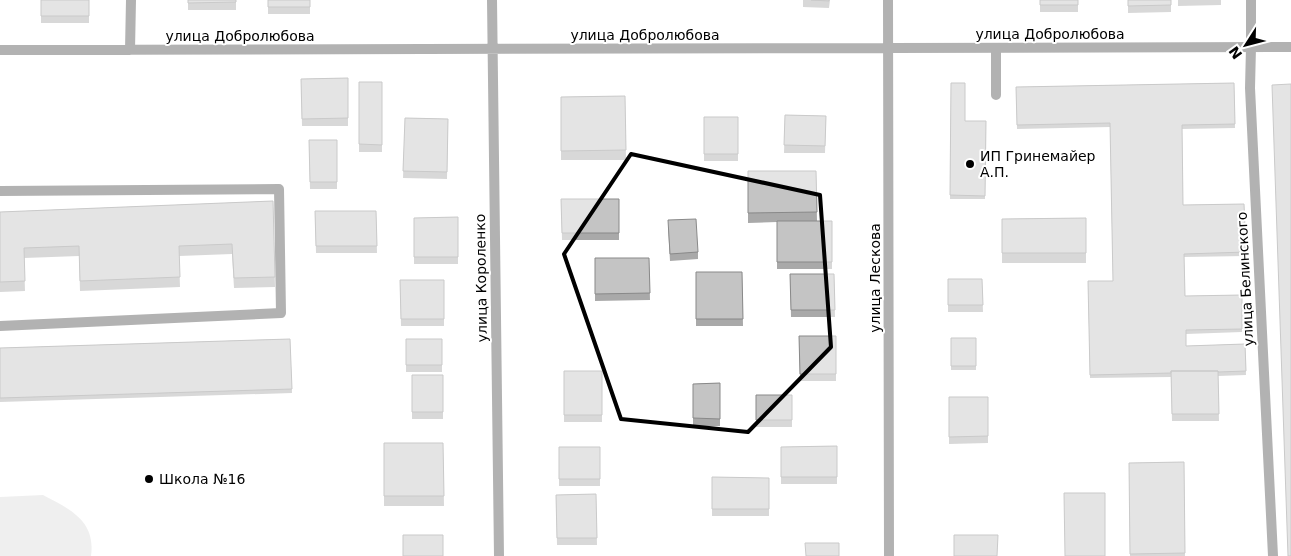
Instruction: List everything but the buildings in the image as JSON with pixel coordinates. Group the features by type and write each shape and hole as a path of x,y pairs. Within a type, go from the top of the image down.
{"street":[{"path":"130,50 131,0"},
{"name":"улица Короленко","path":"492,0 499,556"},
{"name":"улица Лескова","path":"888,0 889,556"},
{"name":"улица Белинского","path":"1251,0 1250,88 1272,556"},
{"name":"улица Добролюбова","path":"0,50 1291,47"},
{"path":"996,48 996,95"},
{"path":"0,191 279,189 281,313 0,326"}],"highlighted area":[{"path":"631,154 820,195 831,347 748,432 621,419 564,254"}],"shaded area":[{"path":"43,495 71,511 85,525 91,544 91,556 0,556 0,497"}],"place":[{"name":"ИП Гринемайер А.П.","path":"970,164"},
{"name":"Школа №16","path":"149,479"}]}
